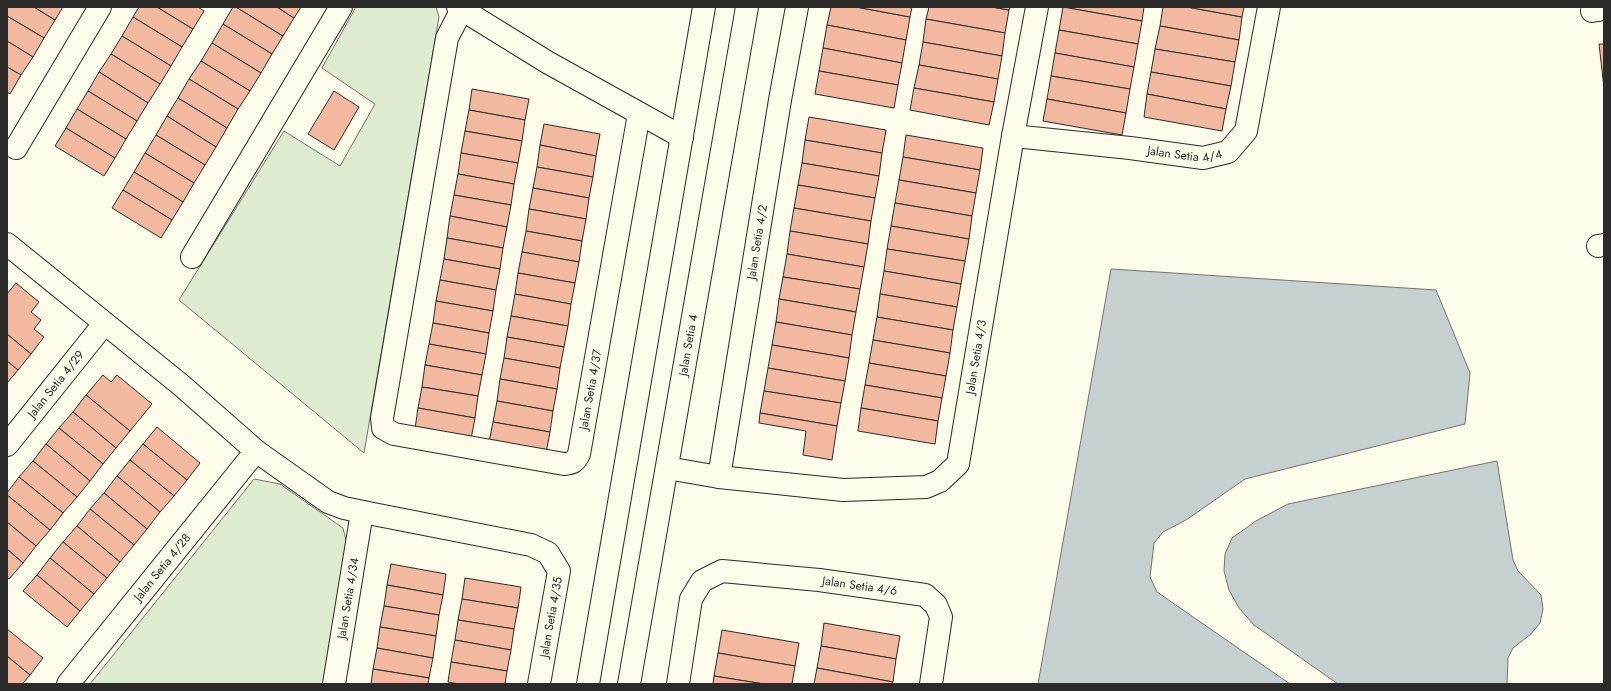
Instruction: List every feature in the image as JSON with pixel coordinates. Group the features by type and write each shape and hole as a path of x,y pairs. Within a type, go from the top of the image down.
{"street":[{"path":"16,148 100,7"},
{"path":"192,257 341,7"},
{"path":"588,684 704,7"},
{"name":"Jalan Setia 4","path":"629,684 746,7"},
{"name":"Jalan Setia 4/2","path":"719,477 780,100 797,7"},
{"name":"Jalan Setia 4/3","path":"667,468 719,477 842,490 926,487 940,480 958,464 1013,136 1037,7"},
{"name":"Jalan Setia 4/4","path":"1013,136 1130,148 1203,158 1228,152 1246,131 1269,7"},
{"path":"460,8 548,62 682,137"},
{"name":"Jalan Setia 4/37","path":"460,8 447,38 382,418 383,428 394,434 564,464 573,463 576,460 580,446 639,114"},
{"path":"7,244 181,385 256,451 328,502 362,512"},
{"name":"Jalan Setia 4/29","path":"7,445 104,324"},
{"name":"Jalan Setia 4/28","path":"68,684 256,451"},
{"name":"Jalan Setia 4/35","path":"362,512 531,545 548,553 559,571 539,684"},
{"name":"Jalan Setia 4/34","path":"334,684 362,512"},
{"name":"Jalan Setia 4/6","path":"678,684 692,599 702,581 722,571 819,580 925,595 936,605 940,617 931,684"}],"green space":[{"path":"356,7 436,7 439,17 364,453 179,300 284,131 340,166 375,104 322,68"},
{"path":"254,479 280,484 343,528 347,544 324,684 90,684"}],"shaded area":[{"path":"1111,269 1436,290 1470,373 1465,424 1245,479 1186,520 1163,532 1154,543 1150,577 1157,592 1290,684 1038,684"},
{"path":"1497,461 1513,560 1518,571 1541,595 1543,609 1540,623 1531,634 1513,648 1508,658 1507,684 1338,684 1254,625 1239,608 1229,590 1224,571 1225,554 1232,538 1256,521 1288,504"}],"building":[{"path":"7,7 34,7 55,20 44,38 7,16"},
{"path":"34,7 63,7 55,20"},
{"path":"139,7 157,7 193,29 182,47 133,17"},
{"path":"157,7 198,7 204,11 193,29"},
{"path":"233,7 236,7 283,36 272,54 223,24"},
{"path":"236,7 277,7 294,18 283,36"},
{"path":"277,7 301,7 294,18"},
{"path":"831,7 856,7 910,17 906,40 827,25"},
{"path":"856,7 912,7 910,17"},
{"path":"929,7 992,7 1009,10 1005,33 926,19"},
{"path":"992,7 1010,7 1009,10"},
{"path":"1063,7 1144,7 1142,21"},
{"path":"1063,7 1142,21 1138,44 1059,30"},
{"path":"1163,7 1187,7 1242,17 1239,40 1160,26"},
{"path":"1187,7 1244,7 1242,17"},
{"path":"7,16 44,38 33,57 7,41"},
{"path":"133,17 182,47 171,66 122,36"},
{"path":"926,19 1005,33 1002,56 923,42"},
{"path":"223,24 272,54 261,73 212,43"},
{"path":"827,25 906,40 902,63 823,48"},
{"path":"1160,26 1239,40 1235,62 1155,49"},
{"path":"1059,30 1138,44 1134,67 1055,53"},
{"path":"122,36 171,66 160,84 111,54"},
{"path":"7,41 33,57 21,75 7,67"},
{"path":"923,42 1002,56 998,79 919,65"},
{"path":"212,43 261,73 250,91 201,61"},
{"path":"1599,44 1604,44 1604,88"},
{"path":"823,48 902,63 898,85 819,71"},
{"path":"1155,49 1235,62 1231,86 1151,72"},
{"path":"1055,53 1134,67 1130,89 1051,76"},
{"path":"111,54 160,84 148,103 99,72"},
{"path":"201,61 250,91 238,109 189,79"},
{"path":"919,65 998,79 994,102 914,88"},
{"path":"7,67 21,75 10,94 7,92"},
{"path":"819,71 898,85 894,108 815,94"},
{"path":"99,72 148,103 137,121 88,91"},
{"path":"1151,72 1231,86 1226,109 1147,94"},
{"path":"1051,76 1130,89 1126,113 1047,99"},
{"path":"189,79 238,109 227,128 178,98"},
{"path":"914,88 994,102 989,125 910,110"},
{"path":"472,89 529,99 525,120 469,110"},
{"path":"88,91 137,121 126,139 77,109"},
{"path":"334,91 359,107 334,150 308,134"},
{"path":"1147,94 1226,109 1222,131 1144,117"},
{"path":"178,98 227,128 216,147 167,116"},
{"path":"1047,99 1126,113 1122,135 1043,121"},
{"path":"77,109 126,139 115,158 66,128"},
{"path":"469,110 525,120 522,141 465,131"},
{"path":"167,116 216,147 205,165 156,135"},
{"path":"809,117 886,130 882,153 805,140"},
{"path":"544,124 600,134 596,156 540,145"},
{"path":"66,128 115,158 104,176 55,146"},
{"path":"465,131 522,141 518,163 461,153"},
{"path":"156,135 205,165 194,183 145,153"},
{"path":"906,135 983,148 980,170 903,157"},
{"path":"805,140 882,153 879,176 802,163"},
{"path":"540,145 596,156 593,177 537,167"},
{"path":"145,153 194,183 183,202 134,172"},
{"path":"461,153 518,163 514,184 458,174"},
{"path":"903,157 980,170 976,193 899,180"},
{"path":"802,163 879,176 875,198 798,185"},
{"path":"537,167 593,177 589,198 533,188"},
{"path":"134,172 183,202 172,220 123,190"},
{"path":"458,174 514,184 511,205 454,195"},
{"path":"899,180 976,193 972,216 895,203"},
{"path":"798,185 875,198 871,221 794,208"},
{"path":"533,188 589,198 586,219 529,209"},
{"path":"123,190 172,220 161,238 112,208"},
{"path":"454,195 511,205 507,227 450,216"},
{"path":"895,203 972,216 969,239 891,226"},
{"path":"794,208 871,221 868,244 790,231"},
{"path":"529,209 586,219 582,241 526,231"},
{"path":"450,216 507,227 503,248 447,238"},
{"path":"891,226 969,239 965,261 887,249"},
{"path":"526,231 582,241 579,262 522,252"},
{"path":"790,231 868,244 864,267 787,254"},
{"path":"447,238 503,248 500,269 444,259"},
{"path":"887,249 965,261 961,284 884,271"},
{"path":"522,252 579,262 575,283 518,273"},
{"path":"787,254 864,267 860,289 783,277"},
{"path":"444,259 500,269 496,290 440,280"},
{"path":"884,271 961,284 957,307 880,294"},
{"path":"518,273 575,283 571,304 515,294"},
{"path":"783,277 860,289 856,312 779,299"},
{"path":"440,280 496,290 493,311 436,301"},
{"path":"16,283 39,302 31,312 41,320 34,329 44,337 31,354 7,334 7,294"},
{"path":"515,294 571,304 568,326 511,316"},
{"path":"880,294 957,307 953,330 877,317"},
{"path":"779,299 856,312 852,335 776,322"},
{"path":"436,301 493,311 489,333 433,323"},
{"path":"511,316 568,326 564,347 507,337"},
{"path":"877,317 953,330 950,353 873,340"},
{"path":"776,322 852,335 849,358 772,345"},
{"path":"433,323 489,333 486,354 429,344"},
{"path":"7,334 31,354 18,370 7,361"},
{"path":"507,337 564,347 560,368 504,358"},
{"path":"873,340 950,353 946,376 869,363"},
{"path":"429,344 486,354 482,375 425,365"},
{"path":"772,345 849,358 845,381 768,368"},
{"path":"504,358 560,368 557,389 500,379"},
{"path":"7,361 18,370 7,383"},
{"path":"869,363 946,376 942,398 865,385"},
{"path":"425,365 482,375 478,396 422,387"},
{"path":"768,368 845,381 841,403 764,391"},
{"path":"103,375 111,382 117,375 152,404 130,431 86,395"},
{"path":"500,379 557,389 553,411 497,401"},
{"path":"865,385 942,398 938,421 861,408"},
{"path":"422,387 478,396 475,418 418,408"},
{"path":"764,391 841,403 837,426 760,413"},
{"path":"86,395 130,431 116,448 73,412"},
{"path":"497,401 553,411 550,432 493,422"},
{"path":"418,408 475,418 471,439 415,429"},
{"path":"861,408 938,421 935,444 858,431"},
{"path":"73,412 116,448 103,464 59,428"},
{"path":"760,413 837,426 832,460 803,455 806,431 759,423"},
{"path":"493,422 550,432 546,453 489,443"},
{"path":"157,427 200,463 187,480 143,444"},
{"path":"59,428 103,464 90,481 46,444"},
{"path":"46,444 90,481 77,497 33,461"},
{"path":"143,444 187,480 174,496 130,460"},
{"path":"130,460 174,496 160,512 117,476"},
{"path":"33,461 77,497 63,513 19,477"},
{"path":"117,476 160,512 147,529 104,493"},
{"path":"19,477 63,513 50,530 7,495"},
{"path":"104,493 147,529 134,545 90,509"},
{"path":"7,495 50,530 36,546 7,522"},
{"path":"90,509 134,545 120,562 77,526"},
{"path":"7,522 36,546 23,563 7,549"},
{"path":"77,526 120,562 107,578 63,542"},
{"path":"63,542 107,578 94,594 50,558"},
{"path":"7,549 23,563 9,579 7,577"},
{"path":"50,558 94,594 80,611 37,575"},
{"path":"391,564 446,574 443,595 387,585"},
{"path":"37,575 80,611 67,627 23,591"},
{"path":"465,578 521,587 518,608 462,599"},
{"path":"387,585 443,595 439,615 384,606"},
{"path":"462,599 518,608 514,629 458,620"},
{"path":"384,606 439,615 436,636 380,627"},
{"path":"458,620 514,629 511,650 455,640"},
{"path":"824,623 900,636 896,659 821,646"},
{"path":"380,627 436,636 433,658 377,648"},
{"path":"7,629 43,658 30,675 7,656"},
{"path":"722,630 799,643 795,666 718,653"},
{"path":"455,640 511,650 507,671 451,662"},
{"path":"821,646 896,659 893,682 817,668"},
{"path":"377,648 433,658 429,678 373,669"},
{"path":"718,653 795,666 792,684 764,684 714,676"},
{"path":"7,656 30,675 22,684 7,684"},
{"path":"451,662 507,671 505,684 459,684 448,682"},
{"path":"817,668 893,682 892,684 814,684"},
{"path":"373,669 429,678 428,684 371,684"},
{"path":"714,676 764,684 713,684"}]}
